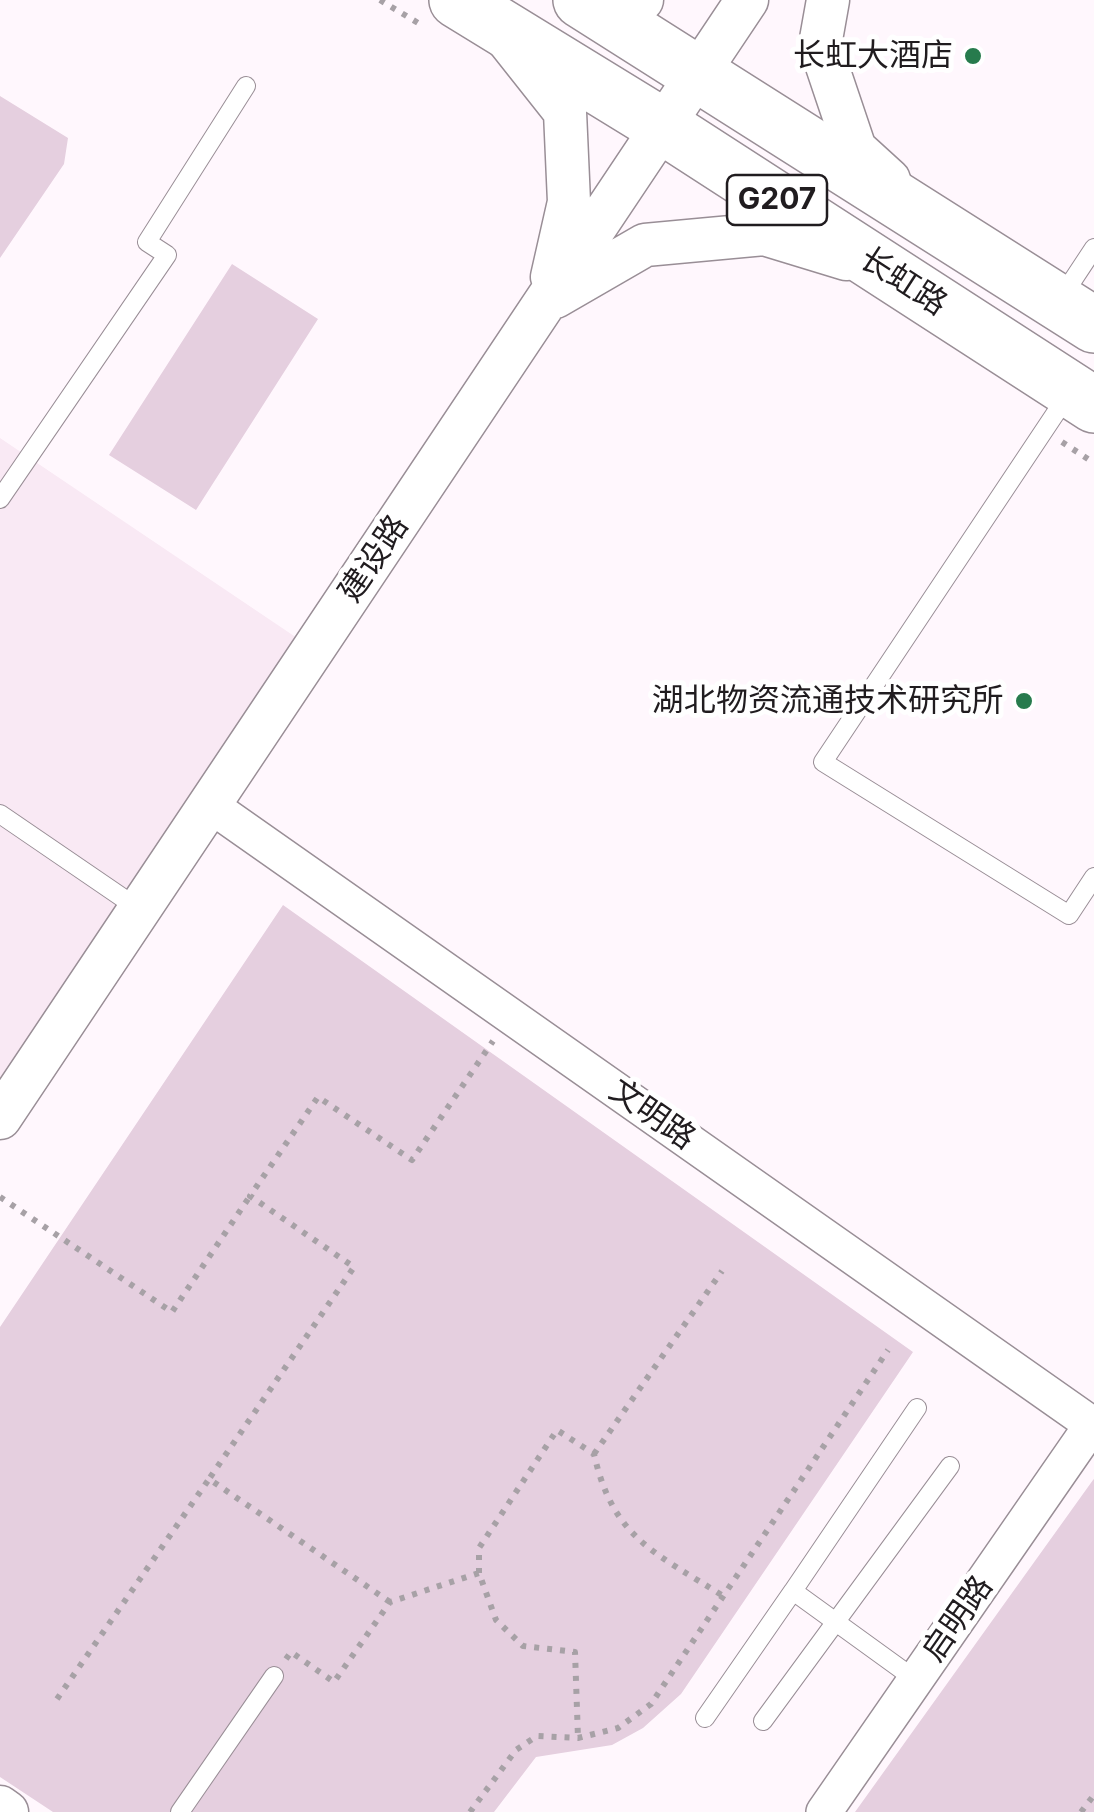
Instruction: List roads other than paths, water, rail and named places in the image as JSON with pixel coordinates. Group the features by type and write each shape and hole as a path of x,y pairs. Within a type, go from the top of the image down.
{"highway":[{"name":"长虹路","path":"581,0 1076,314"},
{"name":"长虹路","path":"476,12 664,127 1082,398"}],"street":[{"path":"632,0 642,0"},
{"name":"建设路","path":"0,1118 748,0"},
{"path":"828,0 820,45 855,149 937,225"},
{"path":"476,12 565,112 569,202 546,302"},
{"path":"546,302 645,246 764,234 888,272"},
{"name":"文明路","path":"210,804 1093,1426"},
{"name":"启明路","path":"824,1812 1093,1426"},
{"path":"0,1807 7,1812"}],"lane":[{"path":"0,498 167,255 148,242 246,86"},
{"path":"1076,314 1094,248"},
{"path":"1082,398 823,762 1069,915 1094,877"},
{"path":"0,814 140,910"},
{"path":"705,1718 917,1408"},
{"path":"764,1721 950,1466"},
{"path":"793,1591 916,1680"},
{"path":"180,1812 274,1676"}],"place":[{"name":"长虹大酒店","path":"973,56"},
{"name":"湖北物资流通技术研究所","path":"1024,701"}]}
